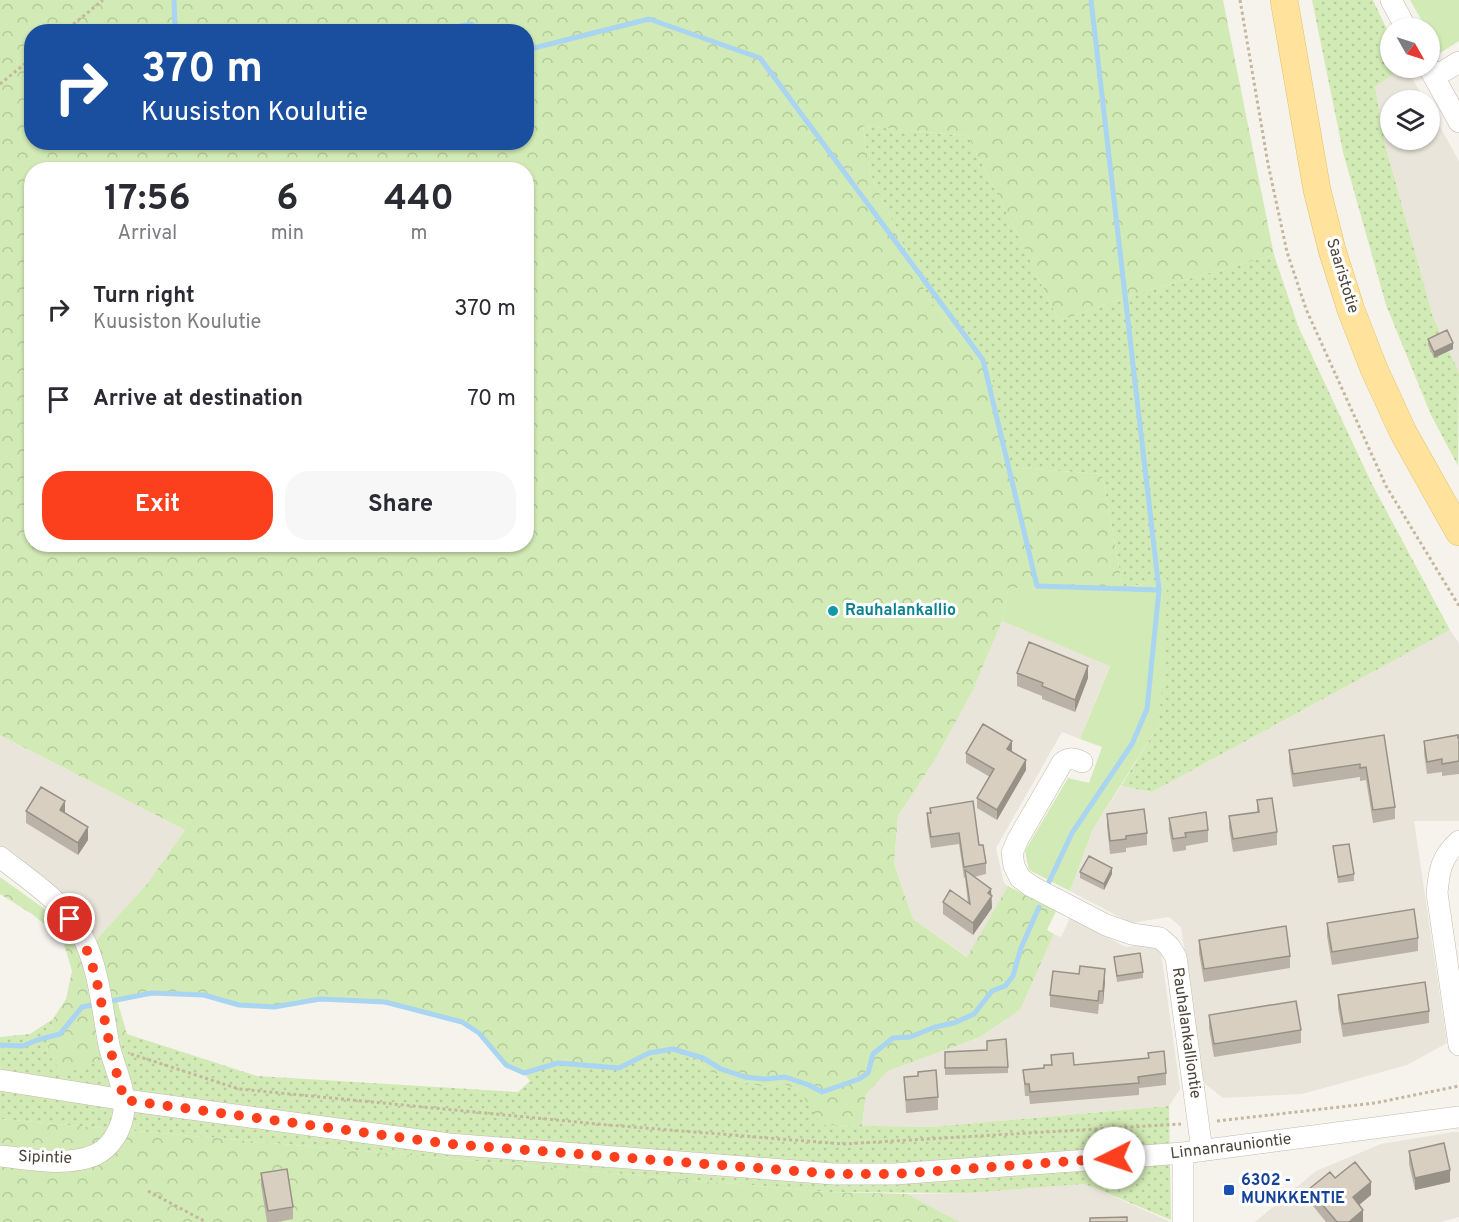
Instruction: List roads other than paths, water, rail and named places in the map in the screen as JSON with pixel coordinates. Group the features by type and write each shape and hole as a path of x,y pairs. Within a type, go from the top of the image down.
{"main road":[{"name":"Saaristotie","path":"1284,0 1317,190 1332,250 1374,369 1402,432 1452,502 1459,532"}],"street":[{"path":"1391,0 1401,18"},
{"path":"1440,69 1459,62"},
{"path":"1434,78 1459,122"},
{"name":"Rauhalankalliontie","path":"1082,762 1073,758 1062,763 1018,839 1012,853 1014,866 1020,878 1031,886 1106,925 1132,934 1160,938 1176,957 1198,1123 1183,1222"},
{"path":"1459,841 1439,870 1437,894 1459,1045"},
{"path":"0,857 59,903 82,935 103,1002 110,1047 124,1100"},
{"name":"Linnanrauniontie","path":"0,1080 124,1100 449,1144 834,1174 895,1174 1193,1152 1459,1117"},
{"name":"Sipintie","path":"0,1156 60,1161 96,1154 109,1145 119,1132 124,1100"}],"waterway":[{"path":"174,0 175,24"},
{"path":"1048,884 1072,833 1132,744 1147,709 1159,590 1091,0"},
{"path":"534,48 649,19 760,58 983,360 1037,586 1159,590"},
{"path":"106,1002 152,993 204,995 239,1005 274,1007 320,999 385,1002 462,1022 479,1033 506,1065 524,1073 558,1063 619,1068 649,1053 673,1049 703,1058 721,1069 745,1077 765,1079 785,1077 822,1092 859,1079 868,1073 873,1054 893,1038 910,1037 974,1014 992,991 1005,986 1013,976 1021,948 1039,907"},
{"path":"0,1045 23,1046 60,1034 82,1007 97,1004"}],"place":[{"name":"Rauhalankallio","path":"833,611"},
{"name":"6302 - MUNKKENTIE","path":"1229,1190"}]}
